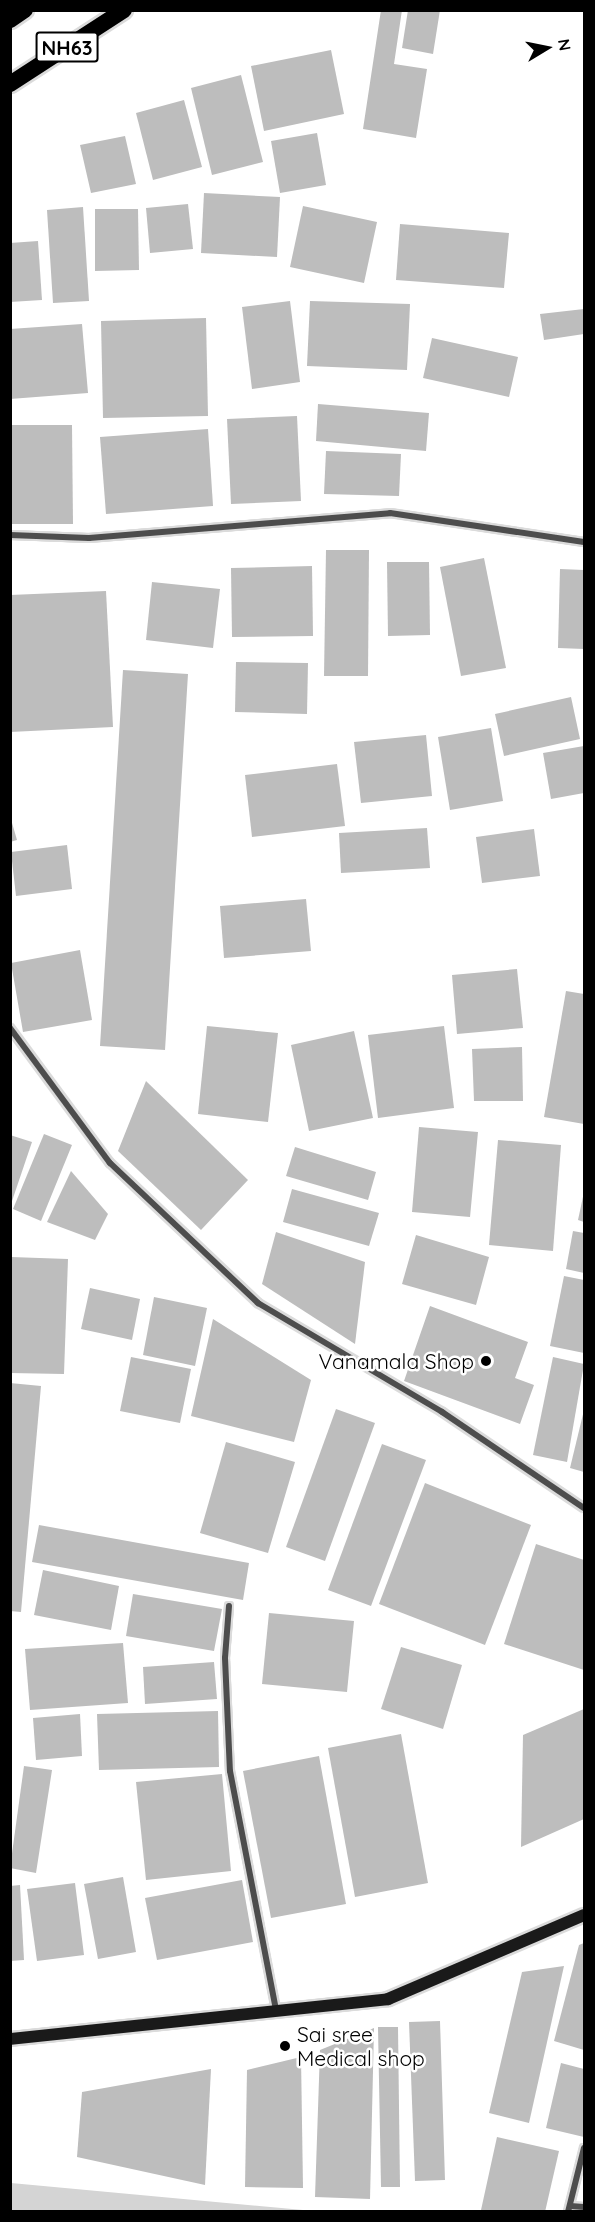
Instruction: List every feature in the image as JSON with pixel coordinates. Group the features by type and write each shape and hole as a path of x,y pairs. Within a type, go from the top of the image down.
{"highway":[{"name":"NH63","path":"10,20 26,10"},
{"name":"NH63","path":"10,84 124,10"}],"main road":[{"path":"10,2040 388,1999 585,1915"}],"street":[{"path":"10,535 89,538 390,513 585,542"},
{"path":"10,1028 110,1163 258,1303 442,1412 585,1508"},
{"path":"229,1606 225,1658 230,1771 276,2011"},
{"path":"585,2148 569,2209 585,2207"}],"shaded area":[{"path":"11,2183 314,2211 11,2211"}],"building":[{"path":"381,10 402,10 394,64 427,69 416,138 363,129"},
{"path":"408,10 440,10 433,54 402,48"},
{"path":"331,50 344,114 264,131 251,66"},
{"path":"241,75 263,162 212,175 191,88"},
{"path":"184,100 202,167 153,180 136,113"},
{"path":"317,133 326,185 280,193 271,141"},
{"path":"125,136 136,184 91,193 80,145"},
{"path":"204,193 280,197 277,257 201,253"},
{"path":"188,204 193,249 150,253 146,208"},
{"path":"303,206 377,222 364,283 290,267"},
{"path":"83,207 89,301 53,303 47,210"},
{"path":"95,209 138,209 139,270 95,271"},
{"path":"400,224 509,233 504,288 396,280"},
{"path":"38,241 42,300 10,302 10,243"},
{"path":"290,301 300,382 252,389 242,307"},
{"path":"310,301 410,304 407,370 307,366"},
{"path":"584,309 584,334 544,340 540,314"},
{"path":"206,318 208,416 103,418 101,321"},
{"path":"82,324 88,393 10,399 10,329"},
{"path":"432,338 518,357 509,397 423,378"},
{"path":"318,404 429,413 426,451 316,441"},
{"path":"297,416 301,501 231,504 227,419"},
{"path":"10,425 72,425 73,524 10,524"},
{"path":"208,429 213,506 106,514 100,437"},
{"path":"326,451 401,454 399,496 324,494"},
{"path":"326,550 369,550 368,676 324,676"},
{"path":"484,558 506,668 461,676 440,567"},
{"path":"387,562 429,562 430,635 388,636"},
{"path":"312,566 313,636 232,637 231,568"},
{"path":"560,569 584,570 584,649 558,648"},
{"path":"152,582 220,589 213,648 146,640"},
{"path":"106,591 113,727 10,732 10,595"},
{"path":"236,662 308,663 307,714 235,712"},
{"path":"123,670 188,674 165,1050 100,1046"},
{"path":"571,697 580,739 504,756 495,714"},
{"path":"491,728 503,801 450,810 438,737"},
{"path":"426,735 432,796 361,803 354,742"},
{"path":"584,746 584,793 551,799 543,753"},
{"path":"337,764 345,826 252,837 245,775"},
{"path":"10,816 17,840 10,842"},
{"path":"427,828 430,868 341,873 339,833"},
{"path":"534,829 540,876 482,883 476,837"},
{"path":"67,845 72,889 16,896 11,852"},
{"path":"306,899 311,951 224,958 220,906"},
{"path":"80,950 92,1020 23,1032 11,963"},
{"path":"517,969 523,1028 457,1034 452,975"},
{"path":"566,991 584,994 584,1124 544,1117"},
{"path":"207,1026 278,1033 268,1122 198,1114"},
{"path":"444,1026 454,1108 378,1118 368,1035"},
{"path":"354,1031 373,1118 309,1131 291,1045"},
{"path":"522,1047 523,1101 474,1101 472,1049"},
{"path":"146,1081 248,1180 201,1230 118,1151"},
{"path":"419,1127 478,1132 470,1217 412,1212"},
{"path":"44,1134 72,1145 41,1221 13,1209"},
{"path":"10,1135 32,1142 11,1204 10,1203"},
{"path":"498,1140 561,1145 553,1251 489,1245"},
{"path":"295,1147 376,1172 368,1200 286,1176"},
{"path":"71,1171 108,1214 95,1240 47,1222"},
{"path":"292,1189 379,1213 369,1246 283,1222"},
{"path":"584,1192 584,1222 578,1220"},
{"path":"573,1231 584,1233 584,1273 566,1269"},
{"path":"276,1232 365,1262 355,1344 262,1284"},
{"path":"416,1235 489,1257 476,1305 402,1284"},
{"path":"11,1257 68,1259 64,1374 10,1373"},
{"path":"564,1276 584,1280 584,1353 550,1346"},
{"path":"90,1288 140,1299 132,1340 81,1329"},
{"path":"154,1297 207,1308 195,1366 143,1355"},
{"path":"430,1306 528,1342 515,1378 534,1385 520,1424 404,1381"},
{"path":"213,1319 311,1380 294,1442 191,1416"},
{"path":"131,1357 191,1369 180,1423 120,1411"},
{"path":"553,1357 584,1364 567,1462 533,1455"},
{"path":"10,1383 41,1386 21,1612 10,1611"},
{"path":"336,1409 375,1423 325,1561 286,1547"},
{"path":"584,1410 584,1472 570,1468"},
{"path":"226,1442 295,1462 268,1553 200,1533"},
{"path":"382,1444 426,1460 371,1606 328,1590"},
{"path":"425,1483 531,1525 485,1645 379,1604"},
{"path":"39,1525 249,1563 243,1600 32,1562"},
{"path":"536,1544 584,1560 584,1670 504,1644"},
{"path":"43,1570 119,1586 111,1630 34,1615"},
{"path":"133,1594 222,1609 214,1651 126,1636"},
{"path":"269,1613 354,1621 347,1692 262,1684"},
{"path":"123,1643 128,1703 30,1710 25,1649"},
{"path":"401,1647 462,1665 443,1729 381,1709"},
{"path":"214,1662 217,1699 145,1704 143,1667"},
{"path":"584,1709 584,1819 521,1847 523,1735"},
{"path":"218,1711 219,1767 99,1770 97,1714"},
{"path":"80,1714 82,1756 36,1760 33,1718"},
{"path":"401,1734 428,1883 355,1897 328,1748"},
{"path":"319,1756 346,1904 271,1918 243,1771"},
{"path":"24,1766 52,1770 36,1873 10,1868"},
{"path":"222,1774 231,1871 146,1880 136,1782"},
{"path":"123,1877 136,1952 98,1959 84,1884"},
{"path":"242,1880 253,1942 157,1960 145,1898"},
{"path":"75,1883 84,1955 37,1961 27,1889"},
{"path":"20,1885 24,1960 10,1961 10,1886"},
{"path":"584,1943 584,2050 554,2041 579,1945"},
{"path":"564,1966 529,2123 489,2113 522,1972"},
{"path":"440,2021 445,2180 415,2181 409,2022"},
{"path":"378,2027 398,2027 400,2187 381,2187"},
{"path":"374,2028 370,2199 315,2197 320,2050"},
{"path":"301,2057 303,2188 245,2187 247,2070"},
{"path":"561,2063 584,2069 584,2137 546,2128"},
{"path":"211,2069 205,2185 77,2157 82,2092"},
{"path":"497,2137 559,2151 545,2212 481,2210"}],"place":[{"name":"Vanamala Shop","path":"486,1361"},
{"name":"Sai sree Medical shop","path":"285,2046"}]}
